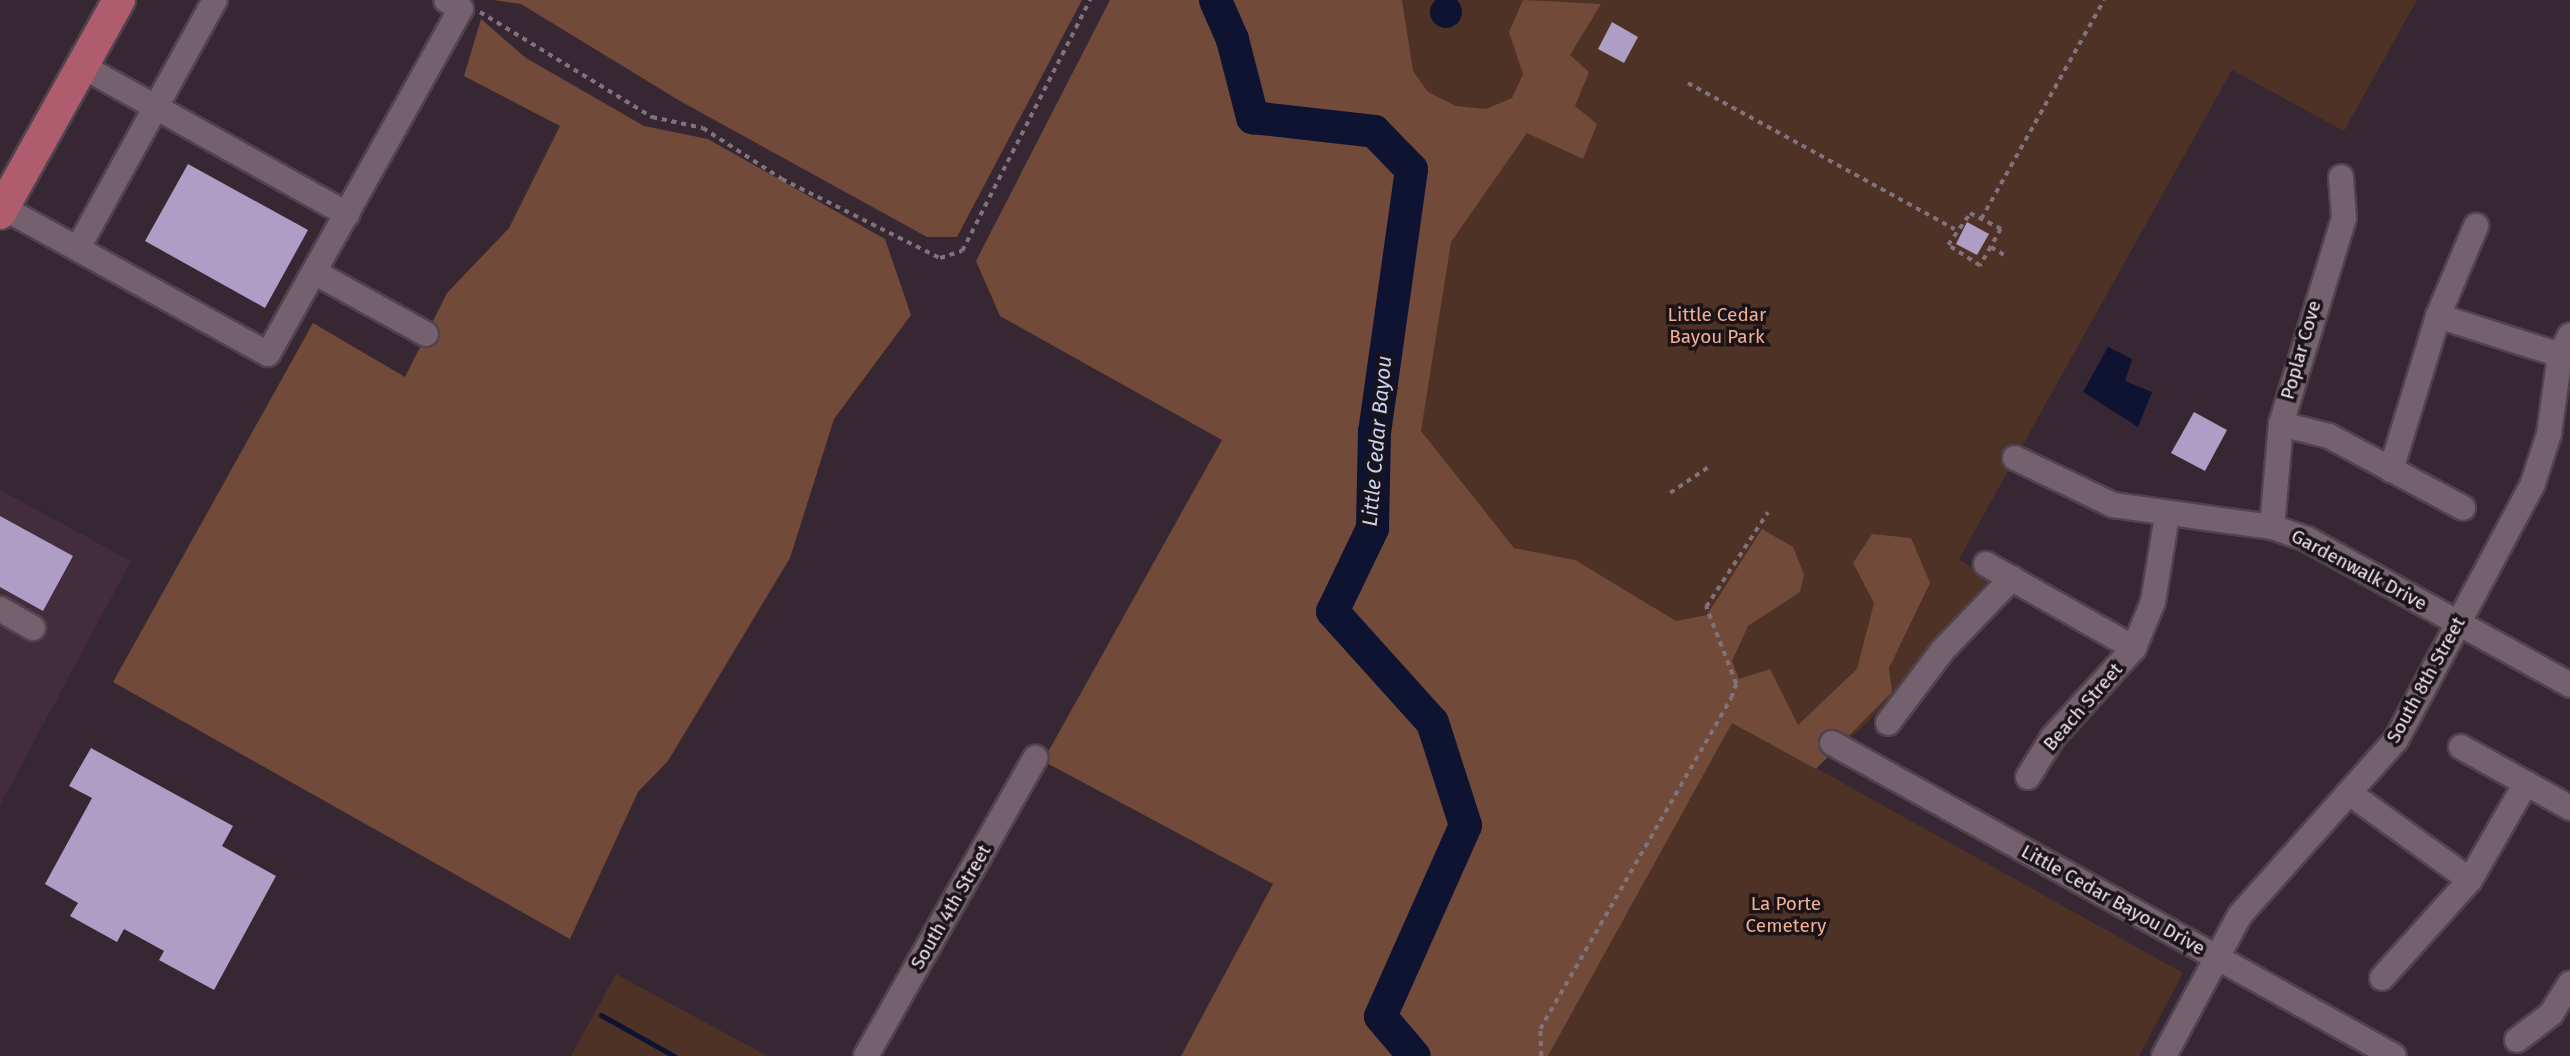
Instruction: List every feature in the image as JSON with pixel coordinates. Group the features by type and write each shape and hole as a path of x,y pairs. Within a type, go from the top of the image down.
{"main road":[{"path":"1,209 118,0"}],"street":[{"path":"78,248 215,0"},
{"path":"1,209 78,248 268,354 347,214 453,5"},
{"path":"82,66 347,214"},
{"name":"Poplar Cove","path":"2272,527 2281,424 2343,218 2341,177"},
{"path":"2391,470 2438,316 2476,226"},
{"path":"314,272 426,334"},
{"path":"2438,316 2565,345"},
{"name":"South 8th Street","path":"2164,1056 2240,915 2352,795 2396,740 2560,437 2565,345"},
{"path":"2281,424 2329,436 2463,508"},
{"name":"Gardenwalk Drive","path":"2015,458 2091,497 2167,516 2272,527 2307,539 2570,685"},
{"name":"Beach Street","path":"2028,777 2053,737 2134,648 2153,602 2167,516"},
{"path":"1986,564 2134,648"},
{"path":"1888,723 1942,651 2012,578"},
{"path":"0,609 33,628"},
{"name":"Little Cedar Bayou Drive","path":"1832,743 2394,1056"},
{"path":"2461,747 2570,808"},
{"name":"South 4th Street","path":"866,1056 1035,758"},
{"path":"2382,978 2470,880 2526,783"},
{"path":"2352,795 2470,880"},
{"path":"2517,1040 2551,1014 2570,984"}],"path":[{"path":"453,5 488,13 652,117 702,128 782,179 940,258 962,251 1090,0"},
{"path":"1981,219 2104,0"},
{"path":"1688,83 1955,229"},
{"path":"1970,213 1981,219 2001,229 1980,266 1949,249 1955,229 1970,213"},
{"path":"1991,247 2006,256"},
{"path":"1670,493 1710,466"},
{"path":"1541,1056 1540,1029 1731,698 1736,684 1706,607 1768,512"}],"shaded area":[{"path":"493,0 1082,0 957,237 927,237 680,101 521,4"},
{"path":"1110,0 1402,0 1413,71 1428,92 1456,106 1486,109 1512,98 1523,74 1509,32 1523,0 1601,4 1570,55 1589,72 1575,106 1597,124 1583,159 1527,133 1451,242 1421,431 1514,548 1575,560 1676,621 1707,615 1762,529 1793,547 1804,575 1800,592 1748,626 1732,661 1739,679 1770,669 1798,725 1857,669 1874,603 1853,563 1872,534 1911,538 1930,583 1889,668 1892,692 1816,769 1732,723 1548,1056 1181,1056 1273,884 1043,761 1222,440 1000,316 976,261"},
{"path":"481,19 526,58 644,126 708,139 885,239 911,315 834,419 790,558 668,761 638,792 570,939 113,682 313,323 405,377 447,293 509,228 560,126 464,76"},
{"path":"0,490 131,561 0,805"}],"green space":[{"name":"Little Cedar Bayou Park","path":"1215,0 2417,0 2344,131 2232,70 1959,559 1989,579 1869,721 1816,768 2183,973 2139,1056 1504,1056 1439,559"},
{"path":"616,974 767,1056 571,1056"}],"water":[{"path":"1446,-4 1457,1 1462,12 1457,23 1446,28 1435,23 1430,12 1435,1"},
{"path":"2108,347 2132,359 2125,381 2152,392 2138,427 2083,392"}],"building":[{"path":"1612,22 1638,37 1624,63 1598,49"},
{"path":"188,164 308,230 265,308 145,241"},
{"path":"1967,222 1989,234 1977,255 1956,244"},
{"path":"2194,412 2227,430 2205,471 2171,453"},
{"path":"0,516 73,556 43,611 0,587"},
{"path":"91,748 233,826 222,846 276,876 214,990 159,960 164,951 124,929 117,942 70,916 78,903 45,884 92,798 69,786"}],"waterway":[{"name":"Little Cedar Bayou","path":"1215,0 1232,39 1252,117 1374,131 1411,169 1374,431 1372,528 1332,611 1432,722 1465,825 1380,1016 1414,1056"},
{"path":"601,1015 674,1056"}],"park label":[{"name":"La Porte Cemetery","path":"1786,915"}]}
